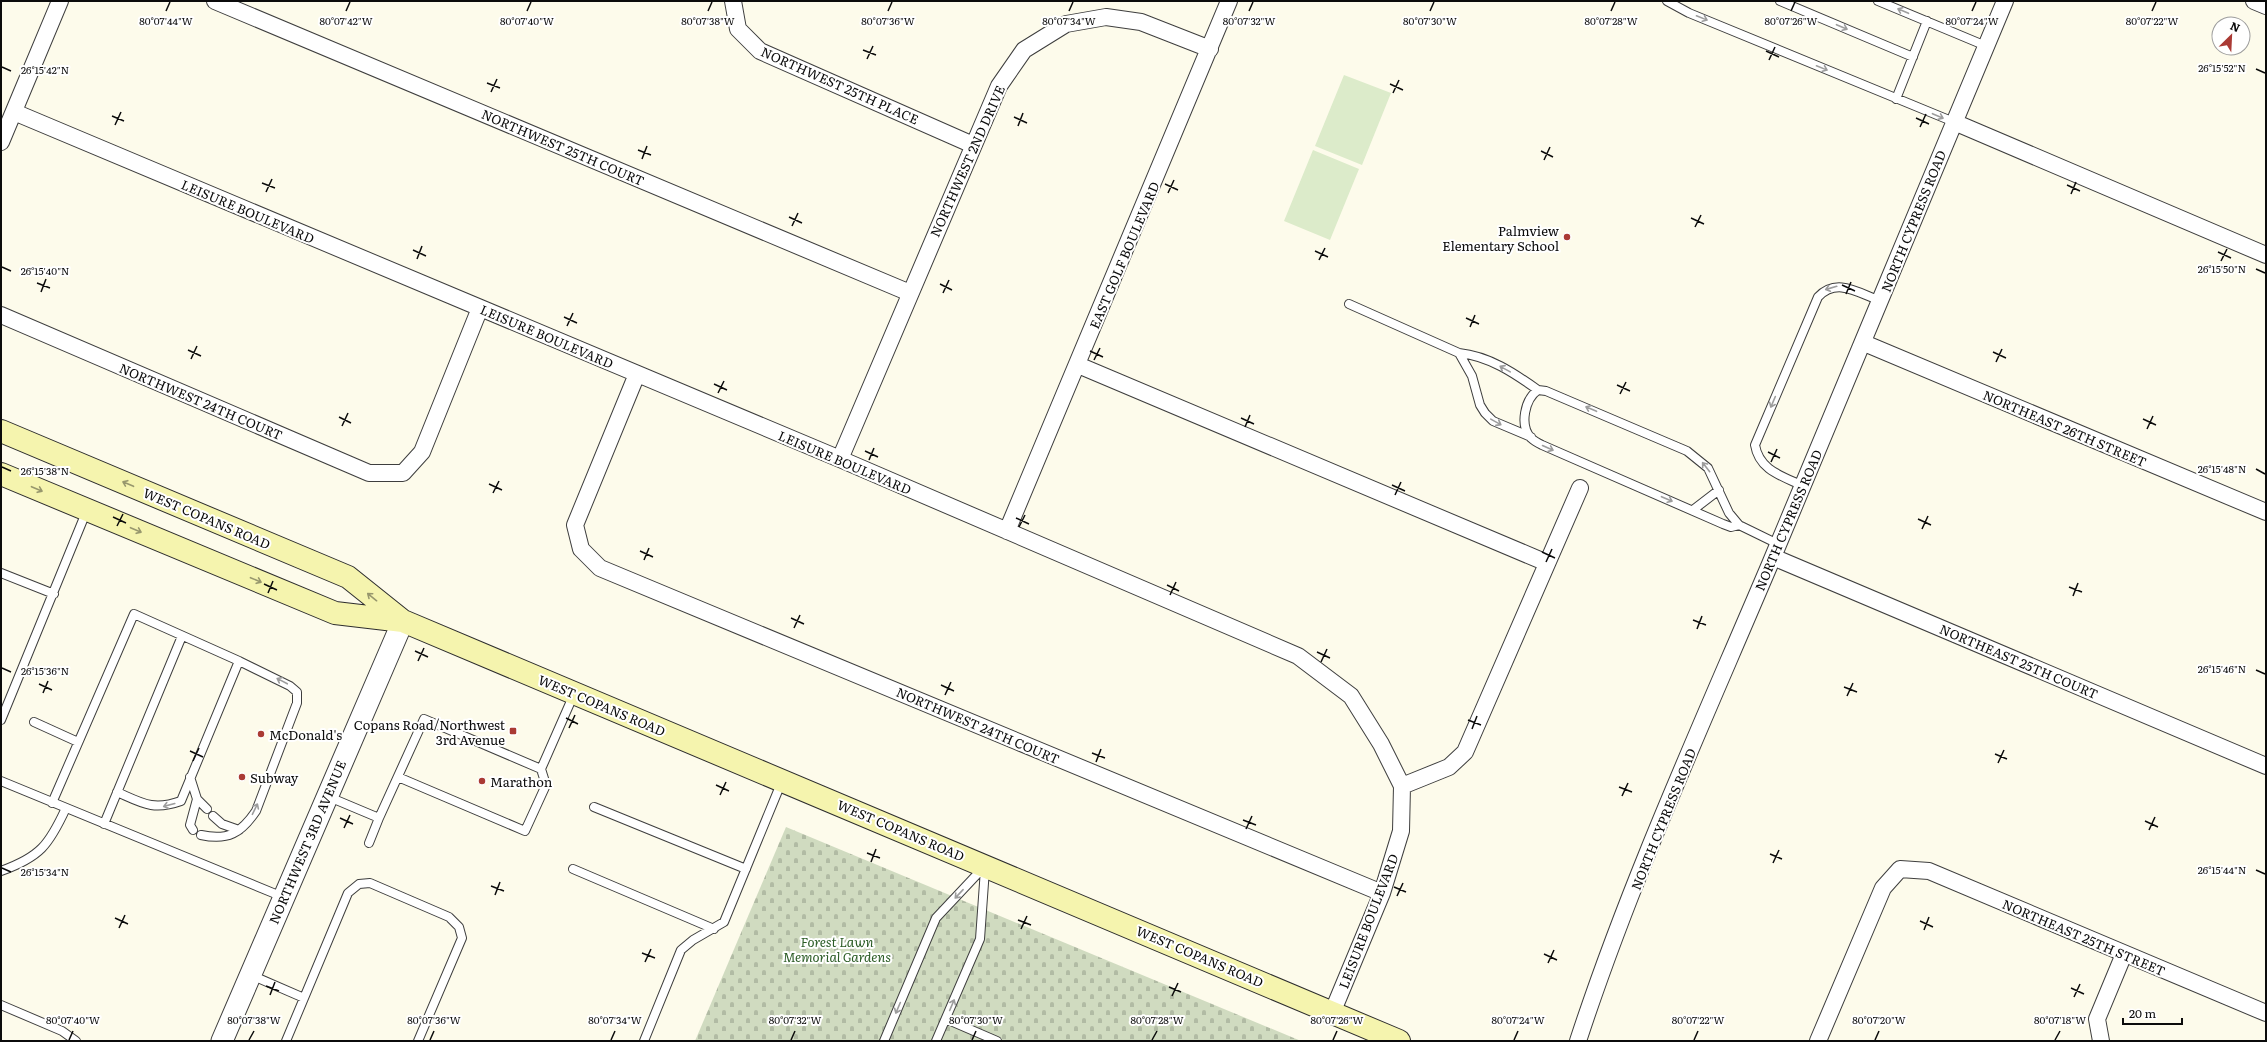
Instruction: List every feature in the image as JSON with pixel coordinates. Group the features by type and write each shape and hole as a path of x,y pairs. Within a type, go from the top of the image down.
{"main road":[{"name":"WEST COPANS ROAD","path":"1,430 348,577 403,621 1399,1041"},
{"name":"WEST COPANS ROAD","path":"1,474 335,613 403,621"}],"street":[{"path":"1,142 60,1"},
{"name":"NORTHWEST 25TH COURT","path":"215,1 910,292"},
{"name":"NORTHWEST 25TH PLACE","path":"733,1 738,29 760,51 973,145"},
{"name":"EAST GOLF BOULEVARD","path":"1007,531 1078,365 1229,1"},
{"name":"NORTH CYPRESS ROAD","path":"1578,1041 1598,980 1670,800 1864,343 2005,1"},
{"path":"2254,1 2266,6"},
{"name":"NORTHWEST 2ND DRIVE","path":"840,459 999,86 1024,50 1066,24 1106,17 1140,22 1210,48"},
{"name":"LEISURE BOULEVARD","path":"14,112 840,459 1298,656 1351,696 1381,744 1402,786 1401,831 1382,893 1332,1013"},
{"path":"1954,122 2266,255"},
{"name":"NORTHWEST 24TH COURT","path":"1,315 369,473 403,473 422,452 480,308"},
{"name":"NORTHEAST 26TH STREET","path":"1864,343 2266,512"},
{"path":"1078,365 1547,563"},
{"name":"NORTHWEST 24TH COURT","path":"637,374 575,525 580,549 600,568 1382,893"},
{"path":"1402,786 1449,767 1465,752 1580,488"},
{"name":"NORTHEAST 25TH COURT","path":"1776,550 2266,766"},
{"name":"NORTHWEST 3RD AVENUE","path":"222,1041 403,621"},
{"name":"NORTHEAST 25TH STREET","path":"1818,1041 1883,888 1900,869 1928,872 2266,1013"},
{"path":"2101,1041 2097,1019 2124,954"}],"lane":[{"path":"1667,1 1689,13 1954,122"},
{"path":"1780,1 1913,57"},
{"path":"1878,1 1986,46"},
{"path":"1896,98 1927,22"},
{"path":"1803,486 1762,464 1757,456 1755,445 1818,297 1826,289 1838,286 1881,301"},
{"path":"1349,304 1459,353 1486,359 1518,376 1538,390 1555,394 1687,451 1708,468 1729,513 1739,525 1776,550"},
{"path":"1459,353 1472,376 1484,413 1493,421 1531,438 1542,445 1727,526 1739,525"},
{"path":"1531,438 1524,419 1530,395 1538,390"},
{"path":"1693,510 1718,490"},
{"path":"1,720 54,594 87,510"},
{"path":"1,573 54,594"},
{"path":"52,803 134,614 239,661 290,686 297,692 297,703 256,810 245,826 239,830 219,838 201,835"},
{"path":"104,824 182,636"},
{"path":"117,792 148,805 165,807 181,801 239,661"},
{"path":"398,777 525,831 546,785 541,769 574,693"},
{"path":"369,842 424,719 541,769"},
{"path":"34,722 78,742"},
{"path":"190,777 197,799 207,809"},
{"path":"644,1041 681,950 693,940 724,922 782,780"},
{"path":"1,781 284,897"},
{"path":"327,796 379,818"},
{"path":"194,830 190,825 197,799"},
{"path":"1,872 22,864 42,849 55,831 66,808"},
{"path":"594,808 746,869"},
{"path":"213,816 222,824 239,830"},
{"path":"936,1041 980,939 985,866"},
{"path":"884,1041 936,918 985,866"},
{"path":"573,869 714,929"},
{"path":"286,1041 348,893 359,884 370,883 449,917 459,927 462,938 418,1041"},
{"path":"250,974 304,998"},
{"path":"1,1006 62,1031 76,1041"},
{"path":"946,1019 997,1041"}],"green space":[{"path":"1344,75 1391,93 1362,165 1315,146"},
{"path":"1313,150 1359,169 1330,240 1284,221"},
{"name":"Forest Lawn Memorial Gardens","path":"786,827 1301,1041 695,1041"}],"place":[{"name":"Palmview Elementary School","path":"1567,237"},
{"name":"Copans Road/Northwest 3rd Avenue","path":"513,731"},
{"name":"McDonald's","path":"261,734"},
{"name":"Subway","path":"242,777"},
{"name":"Marathon","path":"482,781"}]}
